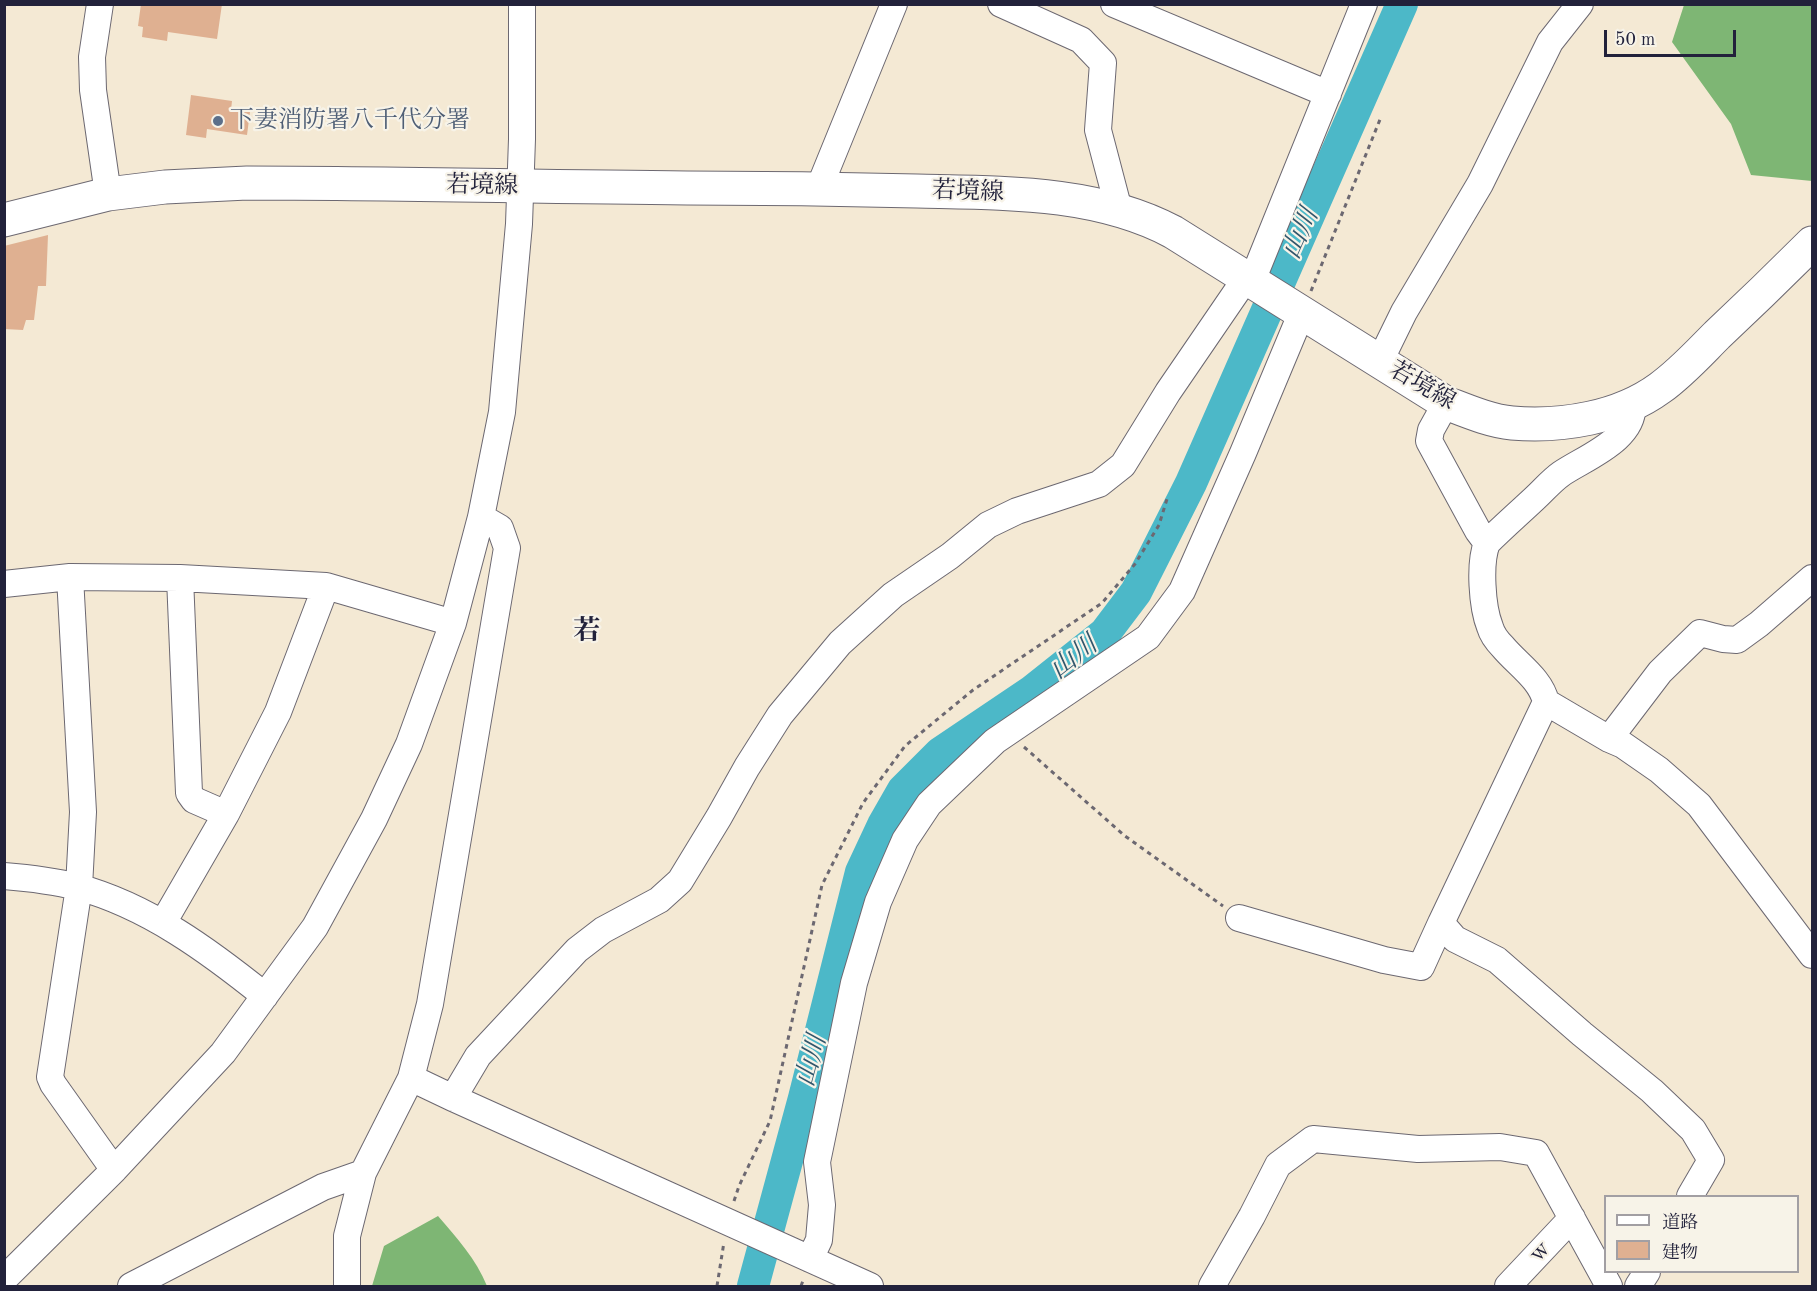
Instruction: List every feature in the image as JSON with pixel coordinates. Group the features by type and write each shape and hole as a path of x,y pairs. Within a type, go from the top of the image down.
{"main road":[{"name":"若境線","path":"4,220 108,194 165,187 247,183 819,188 1015,194 1085,203 1152,220 1446,403 1474,414 1510,423 1582,420 1608,413 1659,388 1812,243"}],"street":[{"path":"100,4 92,57 93,90 108,194"},
{"path":"4,1279 114,1170 223,1053 315,927 374,819 409,744 453,623 481,517 502,412 521,187 522,4"},
{"path":"819,188 894,4"},
{"path":"1001,4 1037,11 1081,40 1103,63 1098,130 1119,210"},
{"path":"1114,4 1328,94"},
{"path":"453,1098 478,1056 577,950 603,930 659,900 680,881 780,715 840,643 893,595 950,556 988,525 1017,511 1099,484 1123,465 1168,392 1254,282 1365,4"},
{"path":"1380,361 1404,312 1480,184 1550,42 1580,4"},
{"path":"810,1259 819,1240 822,1205 817,1162 854,983 878,902 905,840 929,804 995,741 1148,637 1182,591 1244,453 1297,309"},
{"path":"1446,403 1431,430 1429,441 1478,531 1487,543"},
{"path":"1239,918 1383,960 1421,967 1546,702 1544,693 1501,645 1490,627 1482,573 1483,553 1487,543 1561,475 1599,453 1614,439 1629,423 1632,403"},
{"path":"347,1287 347,1236 363,1173 411,1078 430,1004 507,548 500,528 481,517"},
{"path":"4,584 70,577 180,578 327,586 453,623"},
{"path":"70,577 82,812 79,887 50,1077 114,1170"},
{"path":"180,578 189,793 194,800 226,814"},
{"path":"1609,739 1660,672 1700,633 1737,640 1812,578"},
{"path":"163,923 226,814 278,712 327,586"},
{"path":"1546,702 1623,745 1659,770 1699,805 1812,955"},
{"path":"4,876 79,887 127,906 163,923 208,951 265,996"},
{"path":"1441,923 1455,939 1497,960 1582,1034 1652,1090 1693,1130 1711,1160 1691,1195"},
{"path":"411,1078 870,1287"},
{"path":"1212,1287 1278,1165 1312,1139 1418,1149 1500,1147 1536,1153 1609,1287"},
{"path":"131,1287 323,1187 363,1173"},
{"name":"w","path":"1508,1287 1572,1218"},
{"path":"1638,1287 1646,1273"}],"path":[{"path":"1297,309 1381,117"},
{"path":"1007,732 1125,836 1239,918"},
{"path":"717,1287 726,1222"}],"green space":[{"path":"1684,5 1812,5 1812,181 1751,175 1731,124 1672,42"},
{"path":"438,1216 472,1258 487,1286 372,1286 384,1246"}],"building":[{"path":"141,4 222,4 217,39 168,32 167,41 142,37 143,27 138,26"},
{"name":"下妻消防署八千代分署","path":"191,95 232,101 231,110 250,112 247,135 207,129 206,138 186,135"},
{"path":"48,235 46,286 38,286 34,320 26,320 23,330 4,329 4,246"}],"waterway":[{"name":"山川","path":"753,1286 804,1098 861,872 883,825 903,790 940,753 1032,691 1105,633 1136,592 1191,483 1402,4"}],"place":[{"name":"下妻消防署八千代分署","path":"218,121"}],"district":[{"name":"若","path":"587,632"}]}
